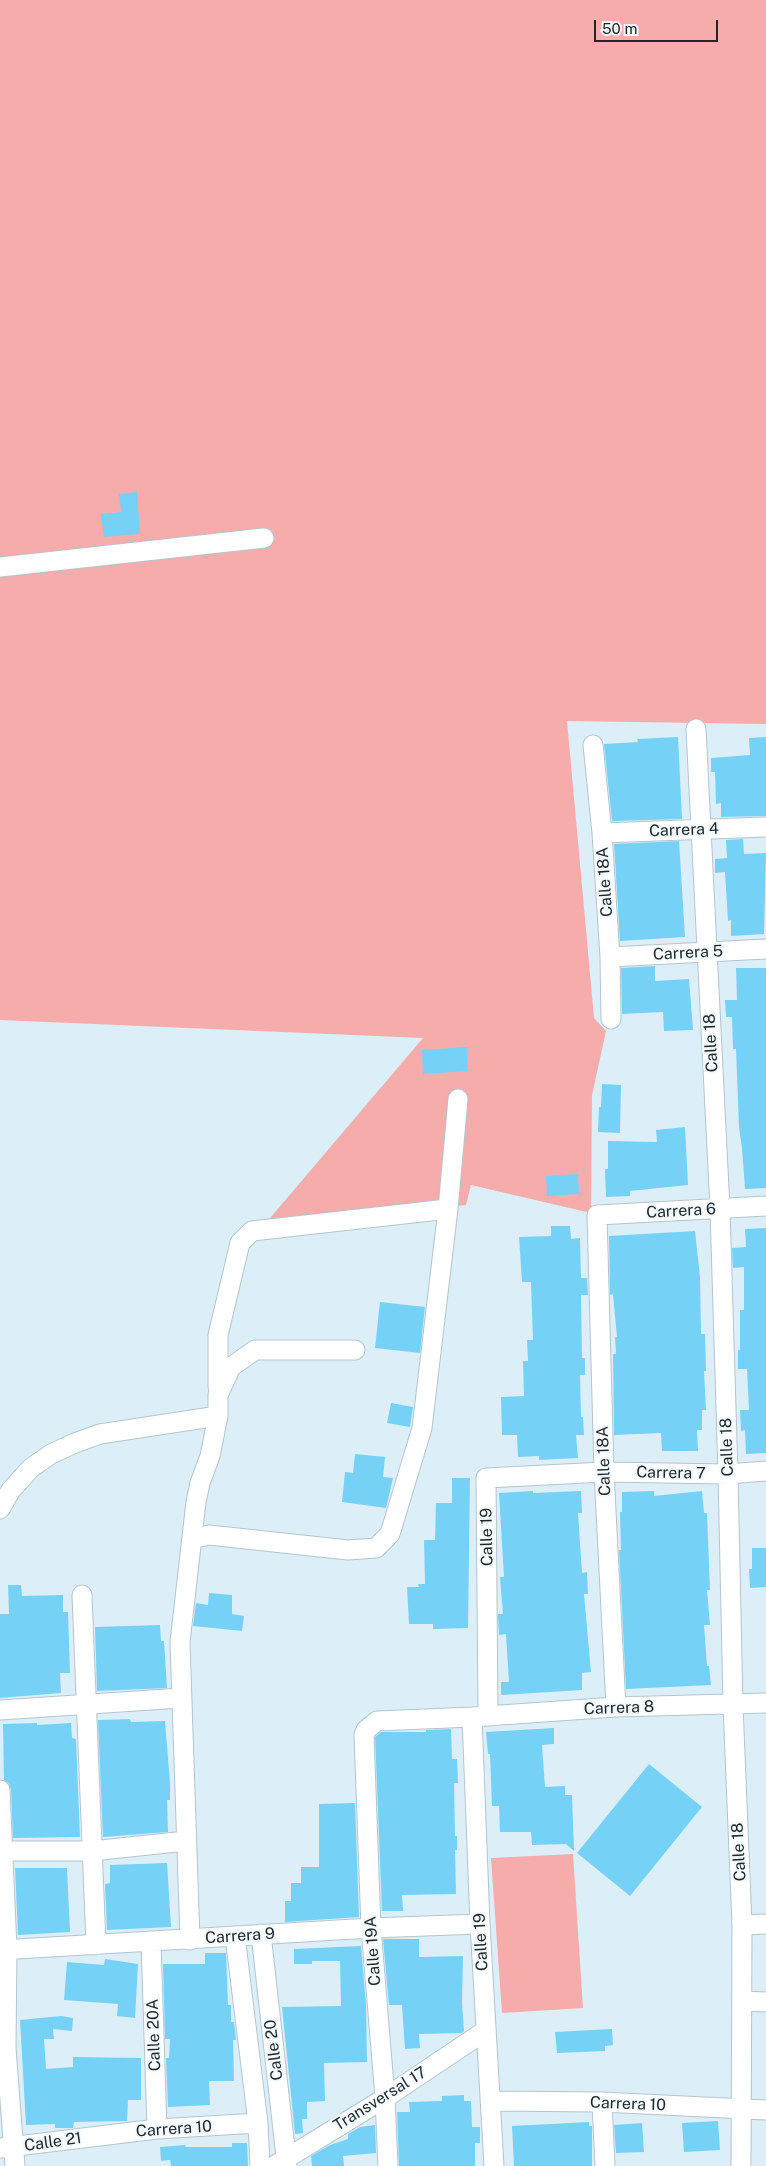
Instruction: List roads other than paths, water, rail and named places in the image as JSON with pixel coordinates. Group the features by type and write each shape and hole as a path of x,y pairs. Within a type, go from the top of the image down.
{"street":[{"path":"0,566 264,538"},
{"name":"Calle 18","path":"696,729 720,1209 733,1705 742,1925 743,2109 741,2166"},
{"name":"Calle 18A","path":"593,745 602,833 610,957 611,1019"},
{"name":"Carrera 4","path":"602,833 766,827"},
{"name":"Carrera 5","path":"610,957 766,949"},
{"path":"192,1539 209,1535 348,1550 376,1548 390,1534 422,1428 448,1209 458,1099"},
{"name":"Carrera 6","path":"597,1215 766,1206"},
{"path":"190,1940 180,1642 196,1502 200,1483 210,1456 218,1416 218,1335 240,1243 252,1231 448,1209"},
{"name":"Calle 18A","path":"597,1215 604,1472 616,1707"},
{"path":"218,1395 230,1367 255,1350 354,1350"},
{"path":"0,1509 11,1490 31,1468 51,1454 75,1443 100,1434 218,1416"},
{"name":"Carrera 7","path":"486,1478 604,1472 728,1474 766,1471"},
{"name":"Calle 19","path":"486,1478 480,1716 480,1924 494,2166"},
{"path":"82,1595 96,1945"},
{"path":"0,1710 181,1698"},
{"name":"Carrera 8","path":"364,1735 370,1725 377,1721 616,1707 766,1704"},
{"name":"Calle 19A","path":"364,1735 370,1928 385,2098 388,2166"},
{"name":"Calle 21","path":"0,1790 3,1850 3,2048 10,2154 91,2137"},
{"path":"3,1850 92,1851 186,1841"},
{"name":"Carrera 9","path":"4,1950 370,1928 480,1924"},
{"path":"742,1925 766,1924"},
{"name":"Calle 20","path":"261,1934 283,2163"},
{"name":"Calle 20","path":"235,1936 258,2123 260,2166"},
{"name":"Calle 20A","path":"151,1942 157,2129"},
{"path":"742,2001 766,2002"},
{"name":"Transversal 17","path":"283,2163 385,2098 486,2030"},
{"name":"Carrera 10","path":"490,2101 602,2102 766,2110"},
{"path":"602,2102 605,2166"},
{"name":"Carrera 10","path":"91,2137 157,2129 258,2123"}]}
